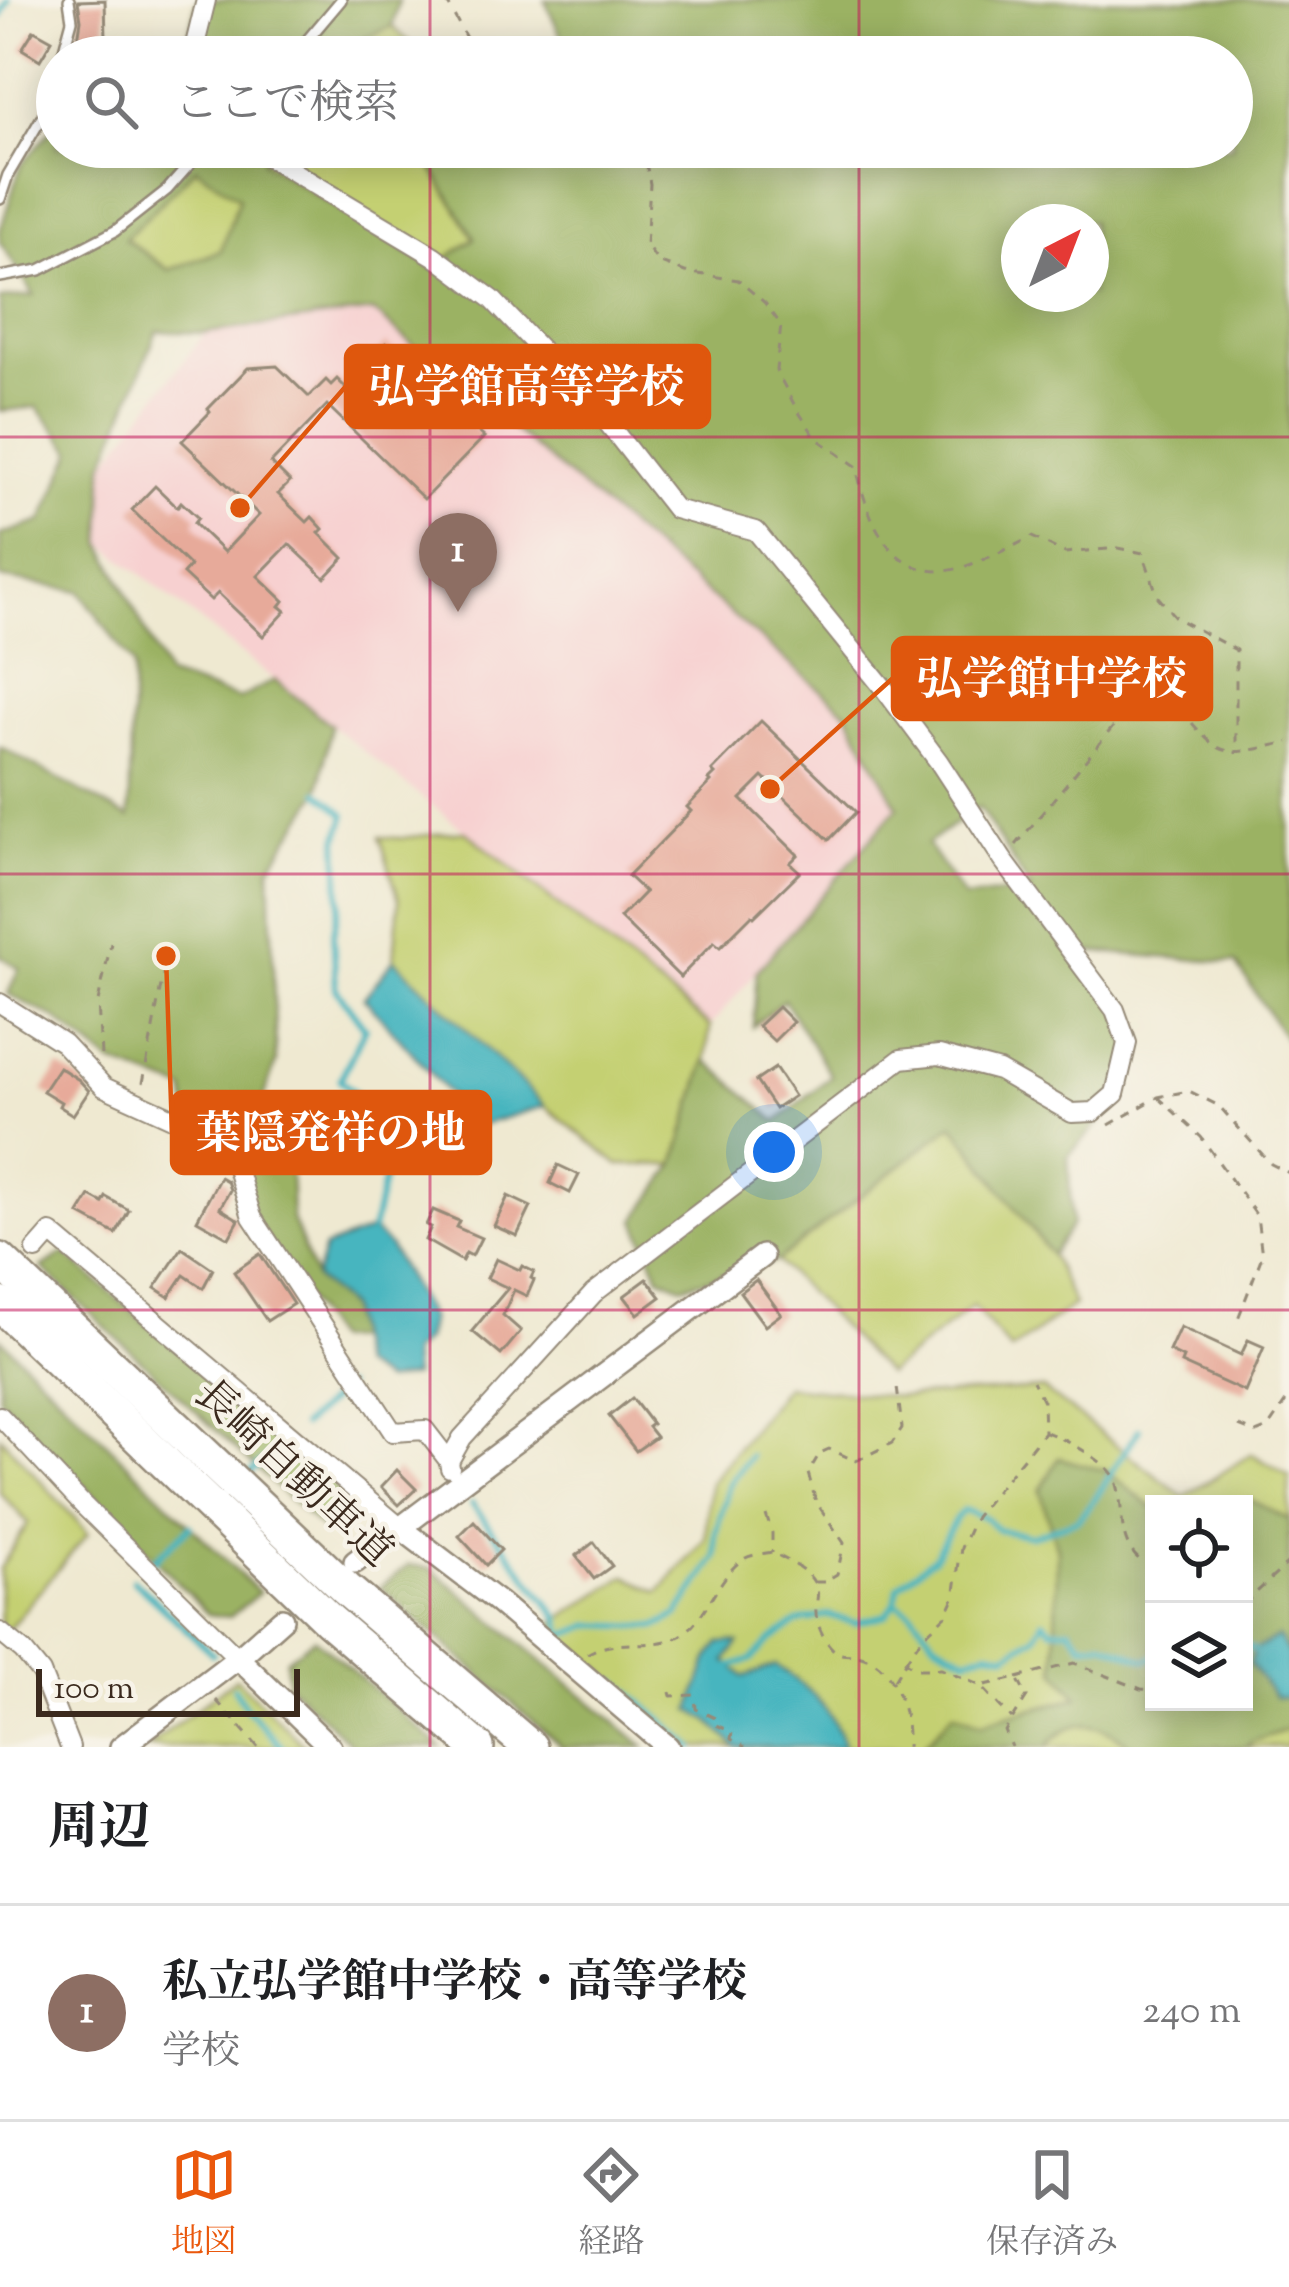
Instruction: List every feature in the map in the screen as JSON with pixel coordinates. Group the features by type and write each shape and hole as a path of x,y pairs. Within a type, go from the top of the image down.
{"highway":[{"name":"長崎自動車道","path":"0,1260 346,1589 530,1747"},
{"name":"長崎自動車道","path":"0,1304 329,1620 476,1747"}],"street":[{"path":"197,36 206,0"},
{"path":"287,168 434,256 492,299 596,408 676,509 757,531 939,762 1004,860 1115,1010 1127,1043 1115,1094 1094,1112 1072,1113 999,1071 939,1055 901,1059 594,1294 462,1438 449,1461"},
{"path":"0,1004 63,1043 104,1087 214,1137 235,1162 251,1217 393,1432 425,1430 449,1461 453,1490"},
{"path":"35,1250 51,1233 668,1747"},
{"path":"355,1562 762,1256"},
{"path":"0,1416 330,1747"},
{"path":"121,1747 282,1619"},
{"path":"0,1632 40,1673 70,1747"}],"lane":[{"path":"68,36 72,20 69,0"},
{"path":"311,36 341,0"},
{"path":"0,199 8,175 36,127"},
{"path":"0,277 40,270 115,231 167,190 186,168"}],"path":[{"path":"446,0 465,36"},
{"path":"647,168 646,245 658,262 685,272 738,280 765,303 781,325 776,370 796,408 816,438 856,466 864,505 881,536 906,563 944,571 1032,537 1065,553 1118,548 1143,554 1158,597 1176,618 1236,650 1236,754"},
{"path":"886,691 985,680 1068,695 1105,716 1134,701 1175,703 1213,746 1236,754 1288,743"},
{"path":"1004,860 1134,701"},
{"path":"104,1087 98,1002 111,943"},
{"path":"138,1102 164,969"},
{"path":"1072,1113 1083,1126 1102,1130 1158,1097 1189,1091 1219,1106 1271,1164 1289,1173"},
{"path":"1158,1097 1201,1137 1257,1216 1262,1256 1236,1324"},
{"path":"893,1682 921,1639 946,1615 954,1598 961,1548 981,1507 1045,1432 1043,1401 1034,1381"},
{"path":"814,1582 837,1574 844,1543 816,1502 808,1473 820,1453 830,1449 856,1461 892,1443 902,1428 897,1387"},
{"path":"1239,1426 1256,1433 1268,1428 1289,1397"},
{"path":"1045,1432 1108,1468 1115,1478 1124,1534 1138,1561 1145,1564"},
{"path":"766,1515 772,1552"},
{"path":"583,1656 600,1646 675,1639 746,1557 772,1552 814,1582 816,1619 830,1647 842,1656 859,1655 880,1666 893,1682 908,1730 907,1747"},
{"path":"1245,1603 1289,1562"},
{"path":"905,1662 917,1669 941,1669 982,1686 1012,1719"},
{"path":"982,1686 1074,1663 1145,1690"},
{"path":"1012,1747 1005,1731 1027,1697 1017,1678"},
{"path":"203,1685 258,1747"},
{"path":"670,1692 670,1696 694,1695 695,1709 717,1719 716,1725 732,1732 731,1739 745,1747"}],"shaded area":[{"path":"373,311 847,712 898,807 710,1026 102,543 104,465 205,333"}],"green space":[{"path":"197,0 399,0 392,26 370,36 189,36"},
{"path":"545,0 1289,0 1289,1045 1236,963 1082,951 1139,1030 1125,1096 1068,1156 1072,1224 1051,1255 953,1124 777,1261 682,1286 659,1276 636,1220 675,1165 706,1060 777,1122 831,1076 784,1000 753,1026 757,971 898,807 847,712 373,311 205,333 157,331 104,465 102,543 167,676 239,699 275,680 331,725 319,792 270,868 276,1062 256,1118 290,1169 292,1219 315,1278 348,1307 354,1339 333,1340 252,1217 235,1162 191,1127 185,1090 111,1063 55,1018 8,994 19,968 0,956 0,747 129,818 133,666 80,591 0,578 0,535 42,521 73,451 37,407 0,411 0,299 34,295 0,242 21,165 36,148 36,168 196,168 273,168 434,268 475,238 432,168 1253,168 1253,36 561,36","holes":["196,168 239,198 221,251 169,270 125,239","979,807 1031,890 964,898 927,844"]},
{"path":"392,26 403,36 370,36"},
{"path":"195,168 239,198 221,251 169,270 124,238"},
{"path":"273,168 432,168 475,239 434,268"},
{"path":"465,831 710,1026 706,1060 675,1165 619,1165 545,1106 394,959 399,900 380,837"},
{"path":"953,1124 1051,1255 1074,1305 1011,1351 973,1306 887,1374 777,1261"},
{"path":"64,1253 342,1491 324,1531 42,1268"},
{"path":"0,1338 259,1593 230,1617 208,1614 0,1398"},
{"path":"785,1386 899,1397 1043,1389 1181,1495 1145,1495 1145,1711 1253,1711 1253,1495 1187,1495 1252,1454 1289,1476 1289,1747 691,1747 549,1626 626,1576 659,1592 705,1540 710,1483"},
{"path":"0,1436 88,1533 5,1633 0,1629 0,1569 28,1523 0,1493"},
{"path":"1059,1458 1106,1471 1145,1502 1145,1711 1253,1711 1253,1501 1289,1520 1289,1729 1247,1747 1131,1747 1089,1725 1067,1730 1047,1747 922,1747 954,1712 982,1724 1078,1697 1056,1670 1057,1549 1040,1490"},
{"path":"409,1565 432,1569 645,1747 562,1747 380,1587"},
{"path":"314,1638 441,1747 354,1747 288,1684 286,1660"},
{"path":"236,1678 306,1747 147,1747"}],"water":[{"path":"394,959 545,1106 477,1126 364,998"},
{"path":"372,1230 389,1246 430,1319 425,1340 411,1353 413,1376 385,1382 359,1366 348,1307 315,1278 324,1248"},
{"path":"1278,1637 1289,1655 1289,1698 1275,1697 1253,1668 1254,1650"},
{"path":"720,1643 739,1643 726,1661 744,1677 776,1665 787,1673 826,1710 844,1747 737,1747 691,1710 708,1660"}],"building":[{"path":"105,0 106,36 78,36 78,1"},
{"path":"34,30 45,36 36,36 36,58 22,49"},
{"path":"386,343 397,354 400,351 484,437 424,499 327,405 271,463 290,482 278,494 307,522 312,517 323,529 319,533 344,558 325,578 289,544 258,576 284,601 280,606 286,611 263,636 218,593 211,600 183,574 190,566 132,510 155,486 177,507 181,502 198,518 194,523 224,552 259,515 182,441 248,368 277,366 309,397 326,380 331,385 337,379 345,387"},
{"path":"761,721 856,812 829,840 763,777 741,799 798,855 790,863 800,872 720,947 714,942 680,977 620,918 645,892 628,876 691,811 687,807 711,782 712,771"},
{"path":"778,1007 793,1022 774,1041 758,1026"},
{"path":"59,1067 89,1091 73,1115 43,1091"},
{"path":"775,1068 794,1096 775,1109 756,1081"},
{"path":"558,1165 579,1175 570,1193 550,1183"},
{"path":"220,1177 230,1190 220,1208 239,1220 229,1238 197,1220"},
{"path":"90,1196 103,1203 106,1197 129,1210 116,1234 79,1214"},
{"path":"508,1196 531,1207 517,1236 494,1226"},
{"path":"433,1210 481,1238 472,1256 466,1253 462,1261 425,1240"},
{"path":"182,1248 213,1269 203,1288 184,1275 169,1297 155,1288"},
{"path":"260,1254 293,1304 267,1321 234,1272"},
{"path":"496,1259 534,1272 527,1296 514,1290 503,1315 521,1331 501,1355 472,1331 508,1288 487,1278"},
{"path":"647,1279 661,1297 638,1314 624,1296"},
{"path":"756,1280 781,1314 765,1326 740,1292"},
{"path":"1180,1327 1241,1355 1248,1340 1264,1347 1245,1392 1181,1363 1183,1358 1169,1351"},
{"path":"632,1398 656,1437 636,1451 609,1416"},
{"path":"397,1470 416,1489 399,1505 381,1487"},
{"path":"474,1521 501,1550 486,1565 459,1536"},
{"path":"594,1542 612,1566 594,1579 576,1556"}],"waterway":[{"path":"0,18 8,0"},
{"path":"319,792 346,815 338,839 340,902 333,935 336,989 365,1028 340,1080 359,1096 355,1140 364,1155 385,1172 372,1230"},
{"path":"302,1426 345,1387"},
{"path":"730,1667 751,1660 798,1622 828,1615 855,1623 886,1615 895,1603 898,1586 934,1557 964,1510 986,1518 997,1530 1032,1536 1077,1520 1139,1429"},
{"path":"250,1473 283,1443"},
{"path":"472,1504 560,1619 563,1636 591,1625 656,1627 678,1615 716,1557 715,1535 730,1483 750,1456"},
{"path":"154,1560 191,1526"},
{"path":"133,1580 213,1654"},
{"path":"896,1603 912,1612 935,1641 967,1658 988,1651 1007,1654 1036,1636 1043,1621 1052,1629 1070,1628 1083,1644 1104,1643 1145,1660"},
{"path":"617,1681 693,1747"},
{"path":"234,1688 282,1747"}],"place":[{"name":"弘学館高等学校","path":"240,508"},
{"name":"私立弘学館中学校・高等学校","path":"458,612"},
{"name":"弘学館中学校","path":"770,789"},
{"name":"葉隠発祥の地","path":"166,956"}]}
